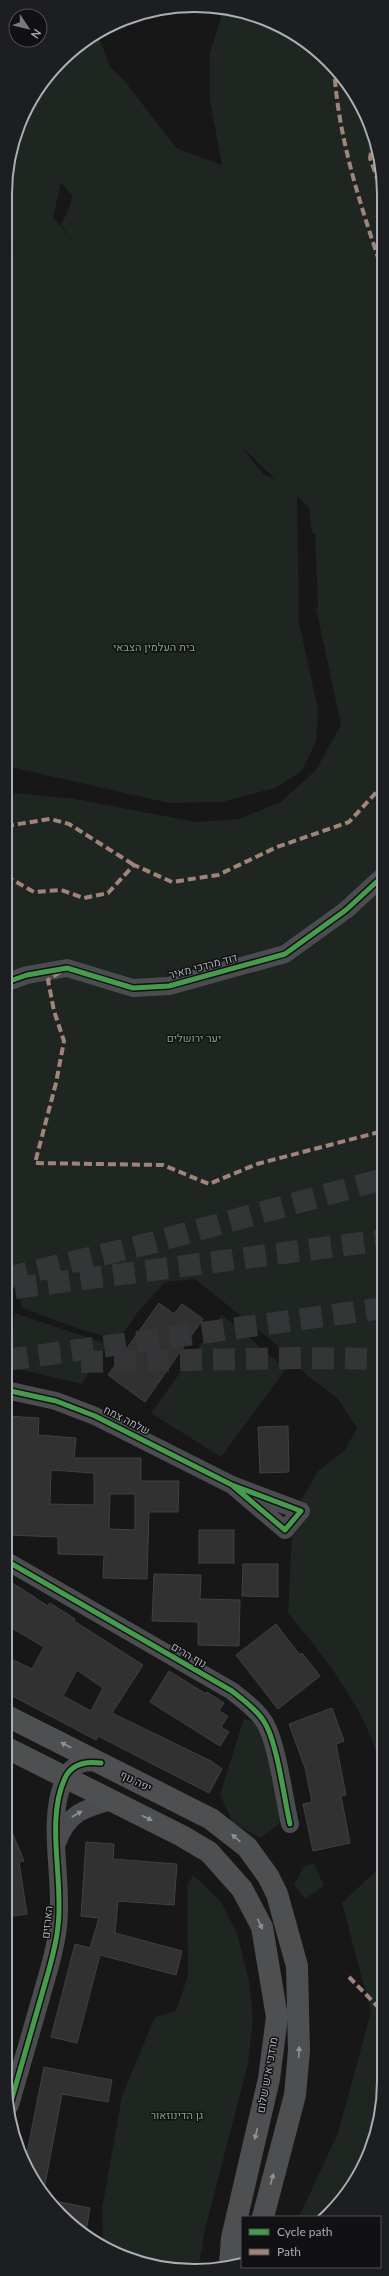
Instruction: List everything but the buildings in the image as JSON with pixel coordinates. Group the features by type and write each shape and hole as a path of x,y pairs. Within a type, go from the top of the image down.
{"main road":[{"name":"יפה נוף","path":"12,1718 211,1819 247,1847 258,1860 277,1894 297,1966 299,2051 295,2095 263,2216"},
{"path":"12,1751 112,1801"},
{"name":"מרדכי איש שלום","path":"112,1801 182,1836 209,1852 242,1889 262,1927 277,2017 269,2079 232,2238 230,2260"}],"street":[{"name":"דוד מרדכי מאיר","path":"12,980 27,975 67,968 133,988 169,986 285,954 346,910 377,882"},
{"name":"שלמה צמח","path":"12,1391 56,1401 95,1416 232,1485"},
{"name":"נוף הרים","path":"12,1564 232,1691 252,1707 264,1721 271,1737 290,1824"},
{"path":"65,1777 74,1766 81,1763 100,1763"},
{"name":"הארזים","path":"13,2096 50,1966 58,1926 58,1804 65,1777"},
{"name":"הארזים","path":"57,1843 65,1825 72,1816 96,1805 112,1801"}],"green space":[{"name":"יער ירושלים","path":"222,15 242,18 286,36 324,65 353,103 371,147 377,183 377,1756 359,1711 346,1690 333,1670 288,1613 293,1514 318,1471 345,1450 357,1428 338,1399 308,1376 277,1345 195,1279 165,1282 138,1312 125,1331 113,1338 85,1331 22,1308 12,1266 12,793 75,799 196,822 239,819 281,802 316,770 341,725 316,608 318,608 315,533 312,533 309,508 297,496 299,622 318,710 316,741 302,771 275,788 222,802 169,803 12,767 12,183 18,147 36,103 50,83 65,65 99,39 110,67 124,80 176,148 222,165 210,101 210,53","holes":["61,183 72,195 70,206 61,225 72,241 53,217","239,444 275,479 264,475"]},
{"path":"15,1313 107,1344 82,1384 12,1368 12,1340"},
{"path":"222,1315 286,1369 221,1457 151,1413"},
{"path":"244,1718 254,1723 264,1739 283,1821 260,1838 233,1823 220,1795"},
{"path":"314,1864 324,1886 305,1899 294,1885 304,1866"},
{"path":"377,1870 377,2093 371,2129 353,2173 332,2202 318,2216 299,2216 338,2133 371,2012 342,1903"},
{"name":"גן הדינוזאור","path":"193,1875 220,1901 237,1933 249,1980 253,2019 248,2064 205,2229 199,2264 183,2264 147,2258 103,2240 102,2209 122,2096 155,2017 176,2011 188,1976 187,1886"}],"tunnel":[{"path":"12,1277 147,1244 377,1181"},
{"path":"15,1288 377,1241"},
{"path":"12,1359 377,1309"},
{"path":"81,1362 301,1358 377,1359"}],"marked path":[{"path":"335,78 340,120 346,147 359,198 377,254"},
{"path":"371,150 370,158 375,173"},
{"path":"12,879 34,892 61,890 84,898 108,893 134,865 172,882 218,875 277,847 349,822 377,792"},
{"path":"12,825 50,819 69,824 134,865"},
{"path":"60,972 48,980 54,1011 64,1041 56,1083 35,1163 163,1165 209,1184 257,1164 377,1133"},
{"path":"349,1977 377,2006"}],"cycle path":[{"path":"12,980 27,975 67,968 133,988 169,986 285,954 346,910 377,882"},
{"path":"12,1391 56,1401 95,1416 232,1485"},
{"path":"232,1485 301,1511 285,1530 232,1485"},
{"path":"12,1564 232,1691 253,1708 263,1720 272,1741 280,1770 290,1824"},
{"path":"13,2096 54,1952 57,1935 59,1890 56,1851 56,1813 59,1795 65,1778 71,1769 80,1764 90,1762 101,1763"}],"park label":[{"name":"בית העלמין הצבאי","path":"154,647"}]}
